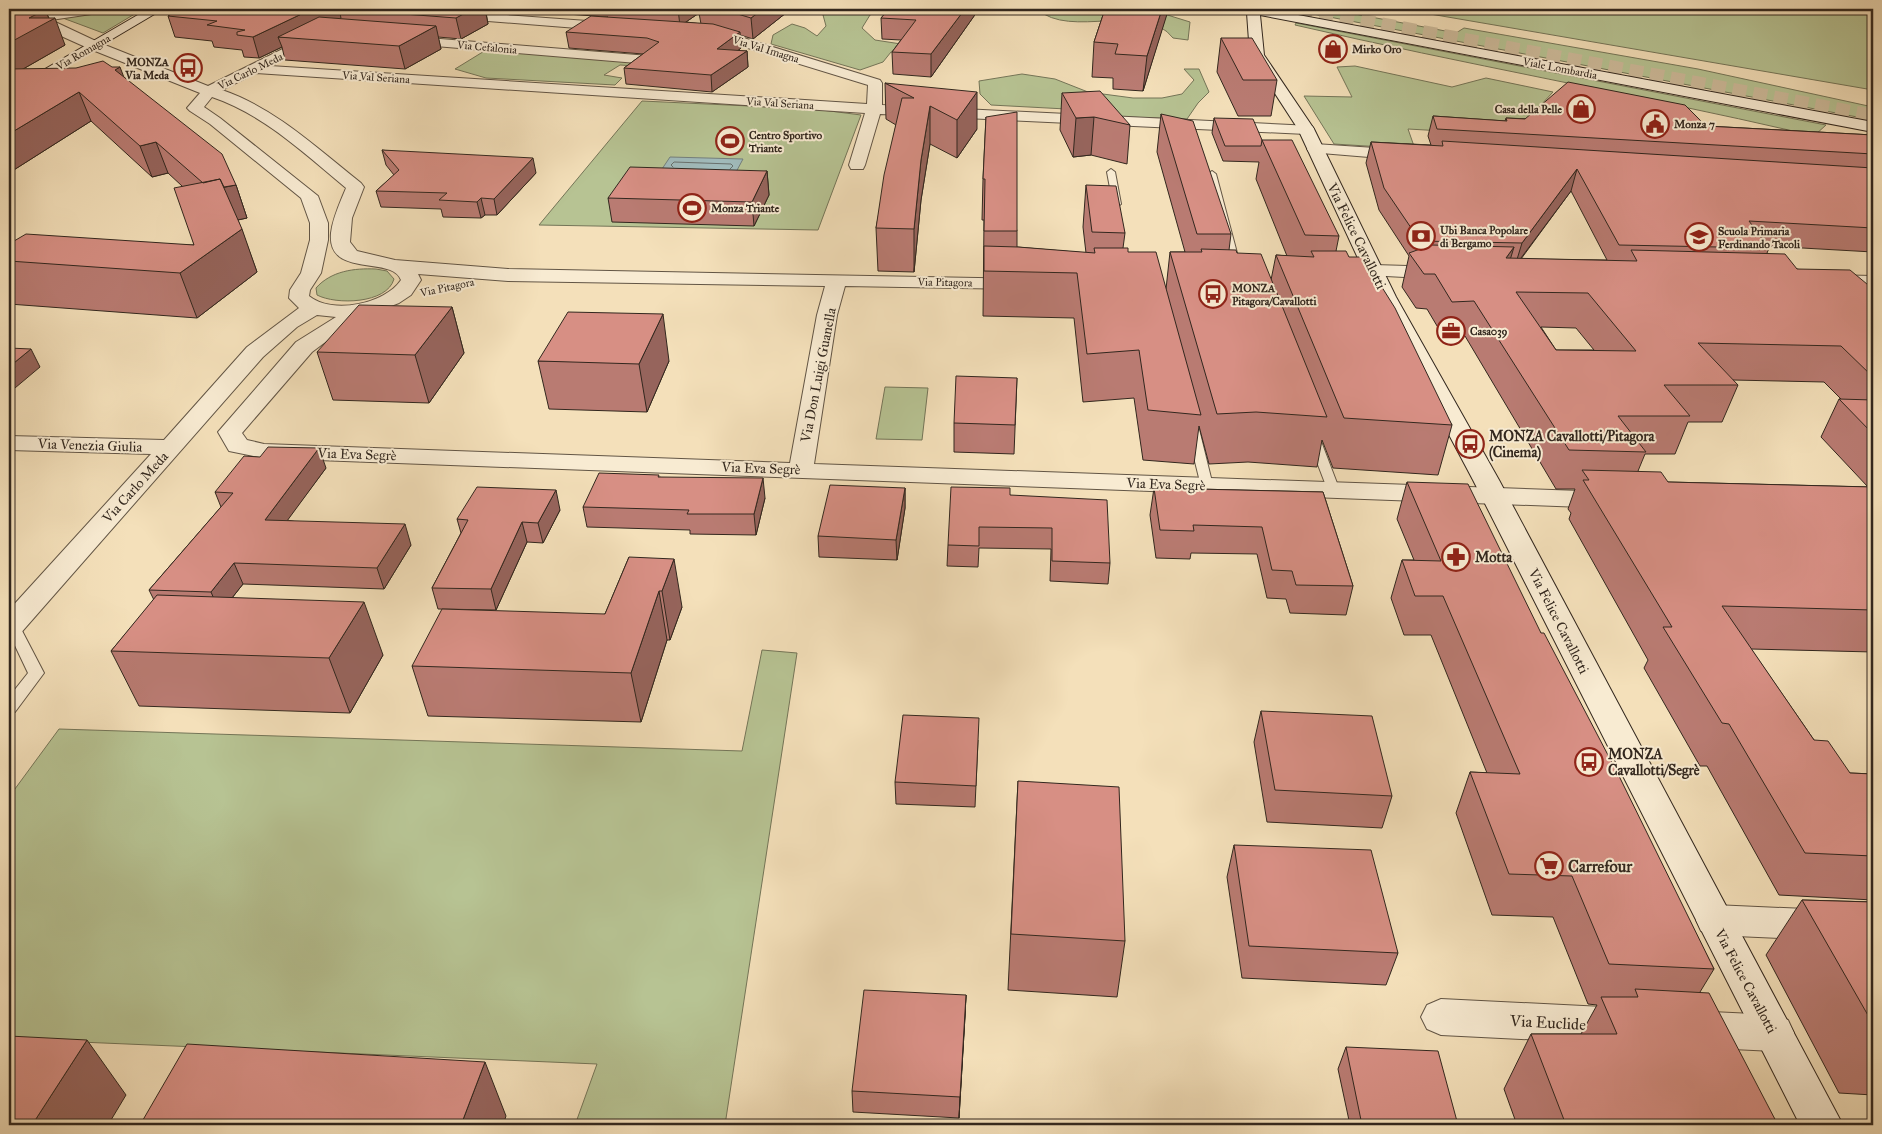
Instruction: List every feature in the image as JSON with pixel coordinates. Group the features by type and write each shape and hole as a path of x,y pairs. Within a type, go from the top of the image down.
{"street":[{"name":"Via Carlo Meda","path":"17,9 41,18 95,46 209,91 233,98 259,113 309,149 354,188 342,226 341,245 353,258 388,265"},
{"path":"17,22 98,9"},
{"name":"Via Romagna","path":"11,95 157,9"},
{"name":"Via Carlo Meda","path":"263,346 271,327 282,310 302,288 311,273 319,240 319,223 309,196 254,151 195,108 209,91 372,9"},
{"name":"Viale Lombardia","path":"1251,9 1873,127"},
{"name":"Via Felice Cavallotti","path":"1251,9 1256,55 1306,130 1316,149 1372,282 1495,497 1822,1125"},
{"path":"479,17 625,28"},
{"name":"Via Val Imagna","path":"691,32 716,34 875,83 874,109"},
{"path":"324,34 353,36"},
{"name":"Via Cefalonia","path":"392,39 649,60"},
{"path":"420,79 478,46"},
{"name":"Via Val Seriana","path":"255,69 874,109 1306,130"},
{"path":"857,165 874,109"},
{"path":"1316,149 1425,156"},
{"name":"Via Carlo Meda","path":"302,288 334,269 388,265"},
{"path":"302,288 301,302 313,308 338,311 380,303 402,293 411,281 408,272 388,265"},
{"name":"Via Pitagora","path":"388,265 508,275 1043,283"},
{"path":"1372,282 1456,273"},
{"name":"Via Pitagora","path":"380,303 429,289 508,275"},
{"name":"Via Don Luigi Guanella","path":"801,470 827,315 836,280"},
{"path":"1814,280 1873,282"},
{"name":"Via Eva Segrè","path":"380,303 322,334 298,353 230,432 238,446 264,451 1634,501"},
{"name":"Via Carlo Meda","path":"10,627 263,346 313,308"},
{"name":"Via Venezia Giulia","path":"9,443 171,447"},
{"path":"1714,920 1873,927"},
{"name":"Via Euclide","path":"1440,1017 1774,1034"}],"lane":[{"path":"11,95 31,92"},
{"path":"1111,172 1118,210"},
{"path":"1212,174 1237,283"},
{"path":"1187,409 1208,486"},
{"path":"1309,426 1334,491"},
{"path":"9,708 36,673 10,627"}],"green space":[{"path":"107,9 143,9 103,33 60,17"},
{"path":"832,9 930,9 877,11 870,15 862,28 875,40 901,44 927,52 891,52 883,62 860,70 771,44 773,35 792,24 805,28 817,36 826,26 823,15"},
{"path":"1037,9 1148,9 1190,22 1188,40 1173,38 1160,27 1144,22 1126,20 1069,21 1051,18"},
{"path":"1287,9 1312,9 1351,16 1355,14 1456,33 1464,28 1698,69 1873,107 1873,120"},
{"path":"1401,9 1873,9 1873,90"},
{"path":"1296,23 1826,125 1815,135 1802,133 1358,39 1295,25"},
{"path":"486,50 641,62 637,66 620,65 604,75 622,78 615,85 486,78 455,69"},
{"path":"1355,66 1452,87 1486,78 1553,92 1513,135 1408,129 1415,149 1334,144 1304,96 1352,97 1337,67"},
{"path":"1184,69 1199,69 1209,92 1198,103 1187,119 1125,117 1066,109 991,105 980,94 979,81 1022,74 1055,79 1088,92 1133,98 1162,98 1182,94 1194,80"},
{"name":"Centro Sportivo Triante","path":"642,101 814,109 861,115 818,230 539,225"},
{"path":"359,269 387,271 394,279 389,287 372,298 348,301 317,295 316,288 336,274"},
{"path":"885,387 928,388 922,440 876,439"},
{"path":"762,650 797,653 725,1125 663,1125 664,1120 621,1120 618,1125 575,1125 597,1064 9,1039 9,797 59,729 742,751"}],"water":[{"path":"670,157 743,159 735,174 660,172"}],"building":[{"path":"9,9 43,9 45,10 29,18 55,18 9,43"},
{"path":"180,9 312,9 253,37 237,35 237,32 245,30 207,25 217,21 168,16"},
{"path":"339,9 473,9 456,18"},
{"path":"721,9 763,9 751,18"},
{"path":"889,9 965,9 931,54 892,52 916,20 881,18"},
{"path":"1105,9 1162,9 1147,56 1115,54 1118,44 1094,42"},
{"path":"591,16 713,24 740,32 717,49 747,51 711,75 624,68 659,42 647,38 566,32"},
{"path":"319,17 436,26 399,46 278,37"},
{"path":"1221,38 1252,38 1277,80 1243,80"},
{"path":"103,61 112,67 120,67 115,70 222,154 236,185 224,187 220,179 203,183 156,142 140,146 79,92 9,134 9,69 76,68"},
{"path":"1568,82 1685,105 1706,126 1873,135 1873,154 1437,129 1433,116 1507,121 1506,118 1525,119"},
{"path":"885,83 977,92 957,120 930,106 921,160 914,229 876,228 884,175 902,98 914,98"},
{"path":"1100,91 1130,125 1094,117 1076,118 1062,93"},
{"path":"1017,112 1017,231 984,231 985,179 983,179 986,117"},
{"path":"1161,114 1193,121 1231,234 1197,234"},
{"path":"1214,118 1253,119 1262,140 1261,146 1225,146"},
{"path":"1262,140 1292,140 1339,236 1305,235"},
{"path":"1442,141 1873,168 1873,228 1749,221 1769,248 1619,245 1577,169 1522,243 1420,241 1384,188 1371,142 1443,146"},
{"path":"382,150 533,158 494,199 481,198 477,202 439,200 447,193 376,191 399,170"},
{"path":"630,167 767,171 752,202 608,198"},
{"path":"220,179 242,229 180,273 9,261 9,244 26,234 194,245 174,188"},
{"path":"1086,185 1116,186 1125,233 1092,232"},
{"path":"1431,245 1514,247 1506,258 1637,261 1631,250 1785,254 1797,269 1850,270 1873,289 1873,377 1841,346 1698,343 1738,385 1664,385 1690,416 1618,416 1646,452 1569,450 1474,301 1452,302 1435,274 1424,274 1409,253","holes":["1516,292 1588,293 1636,351 1556,350"]},
{"path":"984,246 1095,253 1094,248 1128,248 1128,252 1156,252 1201,415 1148,410 1139,350 1087,354 1077,273 984,271"},
{"path":"1201,249 1236,250 1237,253 1261,254 1327,417 1256,412 1217,414 1170,252 1202,252"},
{"path":"1311,251 1346,251 1349,257 1363,257 1395,308 1452,425 1344,418 1276,255 1314,257"},
{"path":"359,305 452,307 415,355 317,352"},
{"path":"568,312 663,314 639,364 538,361"},
{"path":"9,348 31,349 9,367"},
{"path":"956,376 1017,378 1015,425 954,423"},
{"path":"1839,399 1873,400 1873,434"},
{"path":"268,447 319,448 265,520 405,524 377,568 234,563 211,592 149,590 233,493 215,492 244,456 260,457"},
{"path":"1582,470 1661,472 1668,482 1873,487 1873,610 1722,606 1814,740 1828,741 1850,773 1873,774 1873,856 1805,853 1729,724 1722,723 1663,627 1672,627 1583,480 1589,480"},
{"path":"599,473 659,475 658,477 763,478 754,514 687,514 689,510 583,507"},
{"path":"1407,482 1468,484 1541,633 1544,633 1619,776 1714,969 1609,964 1572,876 1509,874 1470,772 1520,774 1443,596 1415,596 1402,560 1441,561"},
{"path":"830,485 905,488 896,540 818,536"},
{"path":"477,487 556,490 538,523 522,522 491,589 432,588 468,520 457,519"},
{"path":"951,487 1010,488 1010,495 1107,500 1110,563 1052,561 1052,528 979,527 979,546 948,545"},
{"path":"1154,488 1323,492 1353,586 1296,585 1292,571 1272,570 1262,527 1193,525 1194,531 1160,530"},
{"path":"629,557 674,559 662,591 659,591 631,673 412,666 442,609 605,614"},
{"path":"157,595 364,602 329,658 111,651"},
{"path":"1261,711 1372,716 1392,796 1275,790"},
{"path":"903,715 979,718 976,786 895,782"},
{"path":"1018,781 1119,787 1125,941 1011,934"},
{"path":"1234,845 1371,850 1398,953 1249,946"},
{"path":"1802,900 1873,902 1873,1024"},
{"path":"1635,989 1709,993 1778,1125 1566,1125 1531,1034 1617,1034 1601,997 1638,997"},
{"path":"864,990 966,995 960,1097 852,1091"},
{"path":"9,1036 87,1040 32,1125 9,1125"},
{"path":"187,1044 485,1062 461,1125 140,1125"},
{"path":"1346,1047 1438,1051 1458,1125 1362,1125"}],"tunnel":[{"path":"1299,9 1873,116"}],"place":[{"name":"Mirko Oro","path":"1333,49"},
{"name":"MONZA Via Meda","path":"188,68"},
{"name":"Casa della Pelle","path":"1581,109"},
{"name":"Monza 7","path":"1655,124"},
{"name":"Centro Sportivo Triante","path":"730,141"},
{"name":"Monza Triante","path":"692,208"},
{"name":"Ubi Banca Popolare di Bergamo","path":"1421,236"},
{"name":"Scuola Primaria Ferdinando Tacoli","path":"1699,237"},
{"name":"MONZA Pitagora/Cavallotti","path":"1213,294"},
{"name":"Casa039","path":"1451,331"},
{"name":"MONZA Cavallotti/Pitagora (Cinema)","path":"1470,444"},
{"name":"Motta","path":"1456,557"},
{"name":"MONZA Cavallotti/Segrè","path":"1589,762"},
{"name":"Carrefour","path":"1549,866"}]}
